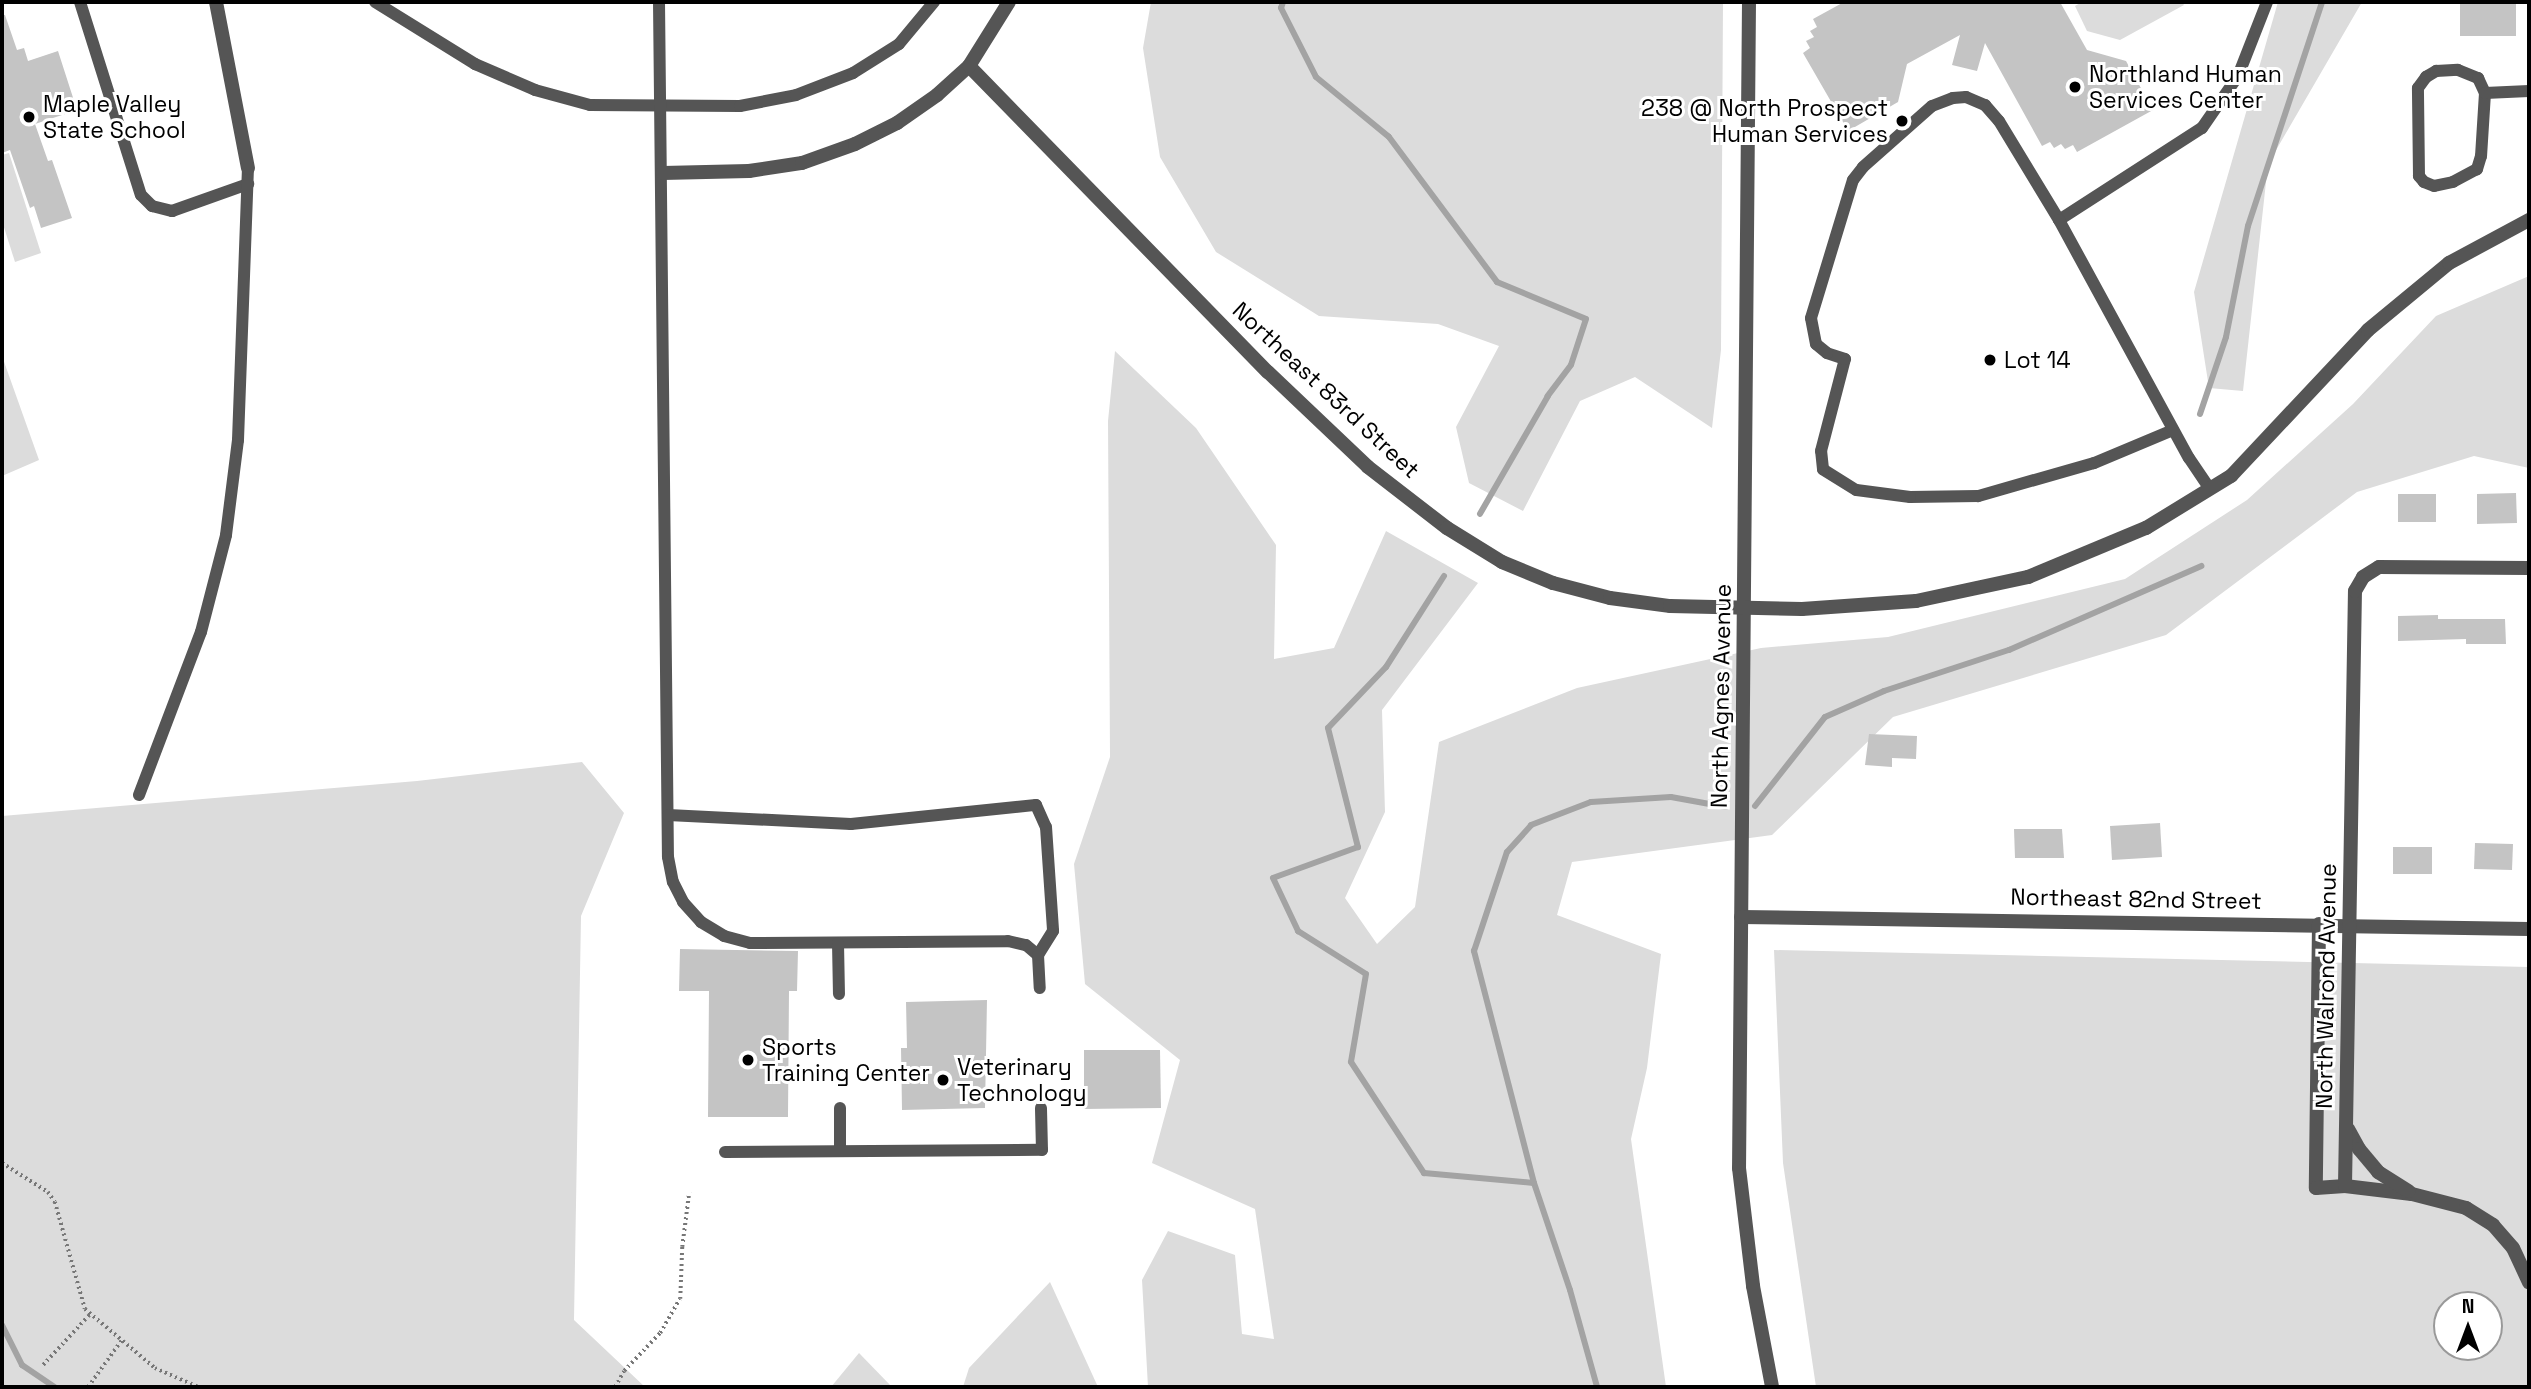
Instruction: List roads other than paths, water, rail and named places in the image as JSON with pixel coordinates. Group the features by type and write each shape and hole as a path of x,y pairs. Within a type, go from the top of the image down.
{"street":[{"path":"216,2 248,168"},
{"path":"663,173 749,171 802,163 855,144 897,123 937,95 969,65 1009,2"},
{"name":"North Agnes Avenue","path":"1749,2 1739,1168 1753,1286 1772,1387"},
{"name":"Northeast 83rd Street","path":"969,65 1268,372 1368,467 1447,528 1502,562 1553,583 1610,598 1670,606 1802,609 1916,601 2028,577 2146,528 2231,476 2368,330 2449,263 2529,220"},
{"name":"North Walrond Avenue","path":"2319,924 2316,1188 2345,1186 2352,608 2355,591 2363,577 2373,569 2403,566 2529,568"},
{"name":"Northeast 82nd Street","path":"1741,917 2529,929"},
{"path":"2347,1126 2359,1149 2378,1172 2412,1194"},
{"path":"2345,1186 2412,1194 2466,1208 2493,1225 2513,1248 2529,1282"}],"lane":[{"path":"80,2 141,194 152,206 172,211 248,184"},
{"path":"376,2 475,64 535,90 590,105 662,106 740,106 796,95 853,73 899,44 934,2"},
{"path":"659,2 663,173 668,857 673,882 683,902 701,922 724,936 750,943 1008,942 1026,945 1038,955"},
{"path":"2059,220 2202,128 2238,76 2267,2"},
{"path":"2458,70 2478,78 2485,93 2481,156 2477,169 2453,182 2434,186 2424,183 2418,176 2418,88 2426,76 2436,71 2458,70"},
{"path":"2485,93 2529,91"},
{"path":"2173,430 2094,463 1978,496 1910,497 1856,490 1823,469 1821,452 1845,359 1828,353 1816,344 1811,318 1853,180 1863,167 1931,106 1953,98 1966,97 1985,105 1999,121 2059,220 2173,430 2210,489"},
{"path":"139,795 201,632 226,535 238,440 248,168"},
{"path":"668,815 851,824 1036,805 1046,827 1053,931 1038,955 1040,988"},
{"path":"838,943 839,994"},
{"path":"840,1108 840,1151"},
{"path":"725,1152 1042,1150 1041,1108"}],"waterway":[{"path":"1283,2 1281,8 1316,77 1389,137 1497,282 1586,319 1571,365 1548,396 1480,514"},
{"path":"2200,414 2226,337 2248,226 2322,2"},
{"path":"1755,806 1825,717 1884,691 2009,650 2201,566"},
{"path":"1444,576 1386,667 1328,728 1358,847 1273,878 1298,931 1366,974 1351,1062 1424,1173 1534,1183 1570,1290 1597,1387"},
{"path":"1534,1183 1474,951 1507,852 1531,825 1591,802 1671,797 1726,807"},
{"path":"2,1325 22,1365 55,1387"}],"place":[{"name":"Northland Human Services Center","path":"2075,87"},
{"name":"Maple Valley State School","path":"29,117"},
{"name":"238 @ North Prospect Human Services","path":"1902,121"},
{"name":"Lot 14","path":"1990,360"},
{"name":"Sports Training Center","path":"748,1060"},
{"name":"Veterinary Technology","path":"943,1080"}]}
